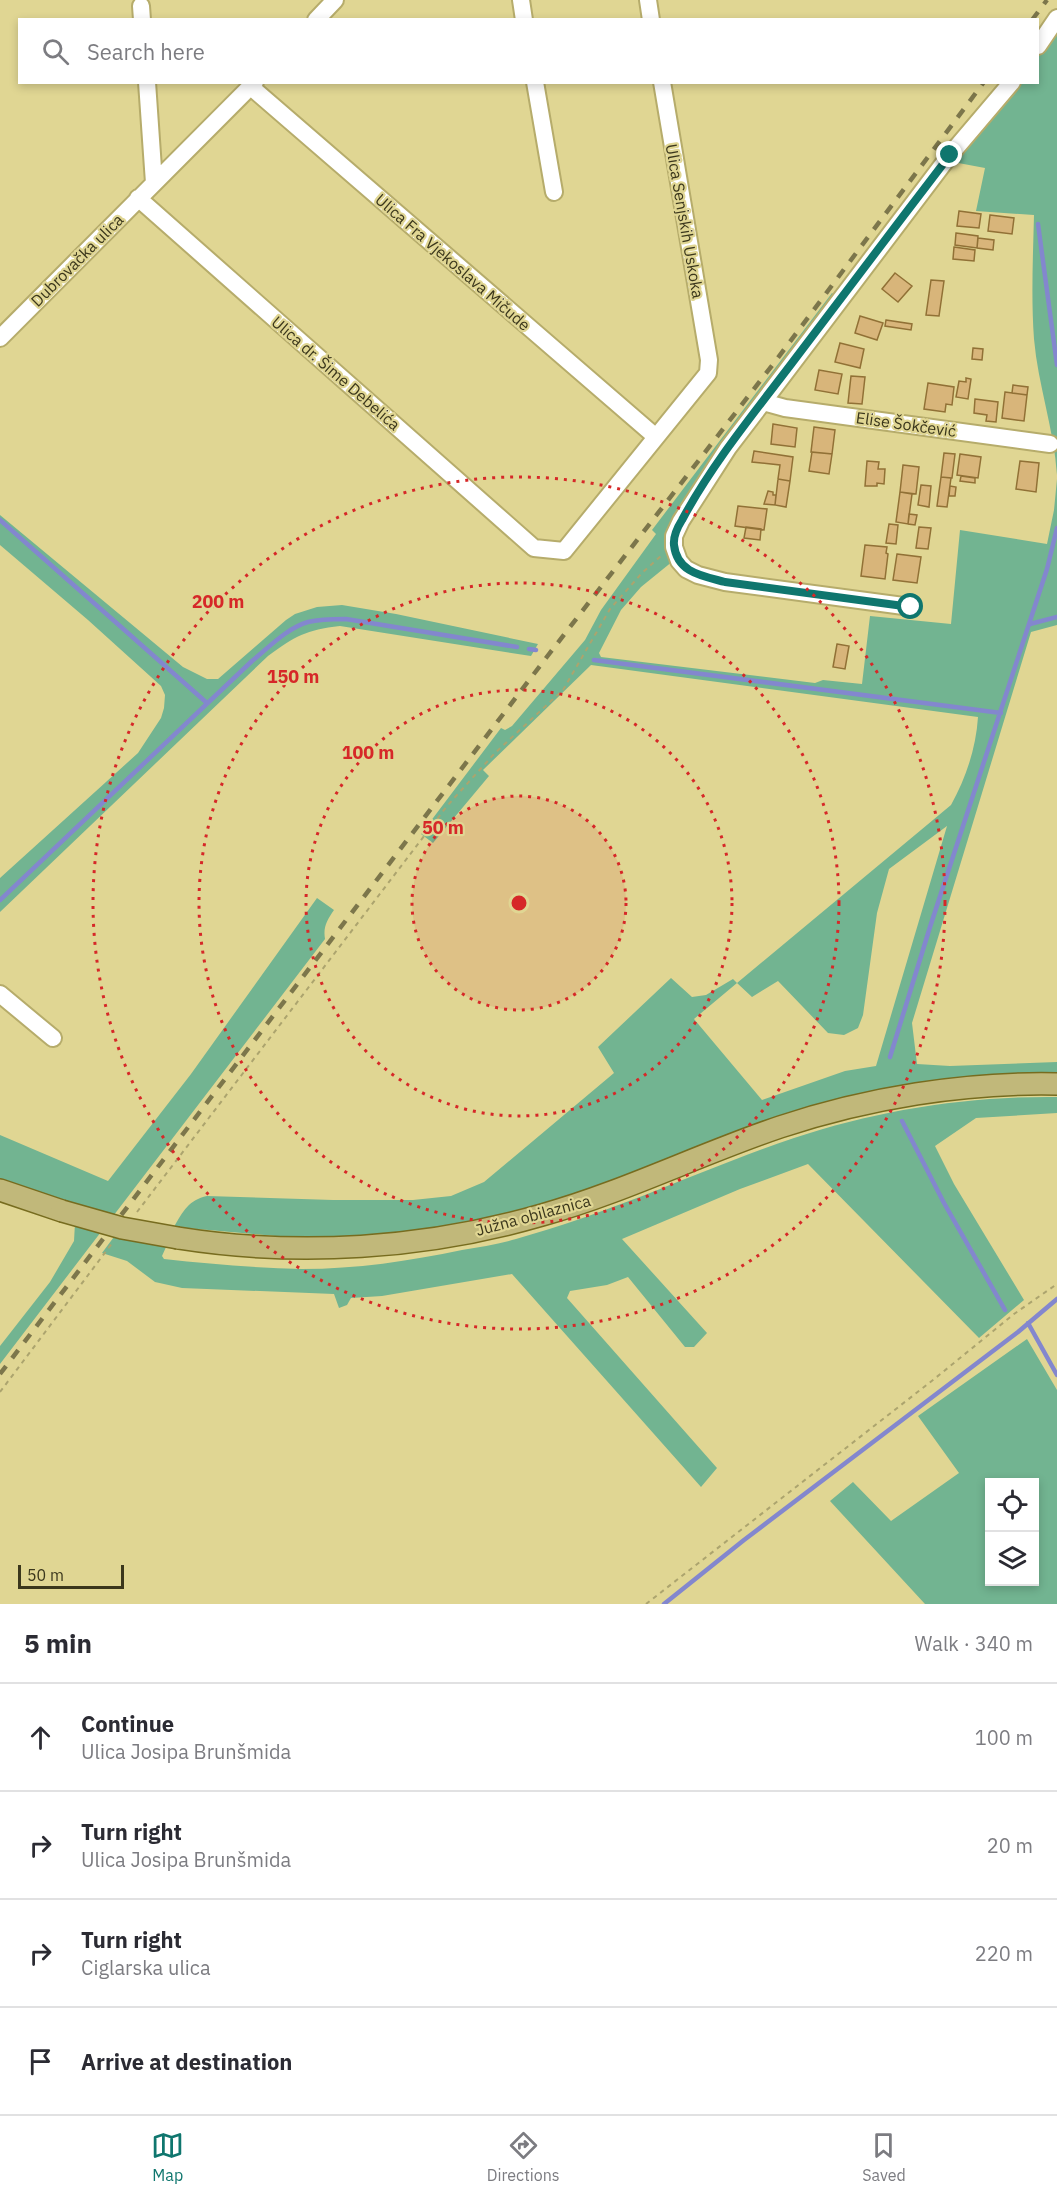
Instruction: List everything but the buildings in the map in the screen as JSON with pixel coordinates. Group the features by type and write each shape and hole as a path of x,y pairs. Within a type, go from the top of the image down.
{"main road":[{"name":"Južna obilaznica","path":"0,1190 122,1228 225,1245 311,1248 384,1244 477,1231 542,1216 609,1194 778,1128 810,1118 923,1094 1011,1085 1057,1084"}],"street":[{"path":"318,18 335,0"},
{"path":"521,0 524,18"},
{"path":"648,0 651,18"},
{"path":"1039,45 1057,18"},
{"path":"147,84 154,183"},
{"path":"535,84 554,192"},
{"name":"Ulica Senjskih Uskoka","path":"656,437 708,373 709,360 662,84"},
{"path":"911,607 725,582 698,575 686,569 679,561 674,547 674,536 689,508 728,448 950,155 1010,84"},
{"name":"Dubrovačka ulica","path":"0,338 253,85"},
{"name":"Ulica Fra Vjekoslava Mičude","path":"253,85 656,437"},
{"name":"Ulica dr. Šime Debelića","path":"138,198 534,548 564,551 656,437"},
{"name":"Elise Šokčević","path":"763,402 795,409 1050,444"},
{"path":"0,994 54,1038"}],"path":[{"path":"136,1212 447,806 495,753 563,690 610,609 642,573 674,547"},
{"path":"0,1392 115,1241"},
{"path":"646,1604 1014,1314 1057,1284"}],"green space":[{"path":"1057,25 1057,475 1034,339 1032,293 1034,215 976,211 985,168 953,162 1014,84 1039,84 1039,52"},
{"path":"832,293 838,298 707,472 673,561 641,587 621,610 599,653 601,657 815,683 823,680 862,684 870,616 951,624 960,530 1047,544 1057,479 1057,625 1031,632 912,1023 917,1064 950,1066 1057,1062 1057,1078 950,1083 564,1200 455,1227 394,1235 297,1238 175,1227 162,1256 164,1259 198,1263 302,1269 363,1266 423,1258 503,1242 552,1229 826,1128 891,1112 957,1102 1057,1097 1057,1113 976,1118 935,1146 954,1184 1024,1300 979,1338 808,1164 740,1189 622,1239 707,1333 694,1347 685,1347 628,1277 607,1285 570,1291 567,1298 717,1468 701,1487 512,1274 382,1296 351,1298 347,1305 339,1308 334,1294 182,1288 155,1282 127,1261 102,1253 128,1218 174,1227 187,1207 207,1196 413,1200 451,1196 484,1182 614,1073 598,1047 671,978 692,997 706,995 733,979 737,983 951,805 969,762 978,717 591,665 483,770 489,776 433,843 421,834 501,728 505,730 512,726 585,640 601,610 656,534 652,530","holes":["947,826 876,1066 845,1071 762,1100 694,1019 737,983 752,997 778,981 828,1033 844,1035 858,1028 863,1015 877,913 889,869"]},
{"path":"0,515 183,667 207,679 218,679 295,614 317,607 342,605 396,614 538,644 531,656 340,626 309,632 294,639 268,656 0,912 0,878 138,753 161,718 165,695 161,686 0,545"},
{"path":"317,898 334,910 326,924 325,939 0,1364 0,1346 50,1282 74,1241 76,1205 0,1180 0,1135 108,1181 191,1074"},
{"path":"1027,1339 1057,1390 1057,1604 925,1604 830,1501 853,1482 891,1521 959,1473 918,1416"}],"waterway":[{"path":"1038,224 1057,365"},
{"path":"0,520 207,703"},
{"path":"890,1057 1047,569 1057,528"},
{"path":"1030,624 1057,617"},
{"path":"0,900 252,661 278,639 300,625 317,620 346,619 517,647"},
{"path":"529,649 536,650"},
{"path":"594,660 1001,713"},
{"path":"902,1121 944,1203 1005,1310"},
{"path":"664,1604 744,1540 1018,1332 1057,1299"},
{"path":"1028,1323 1057,1375"}],"railway":[{"path":"1034,18 1047,0"},
{"path":"0,1374 774,363 983,84"}],"route":[{"path":"911,607 725,582 698,575 686,569 679,561 674,547 674,536 681,521 728,448 950,155"}]}
